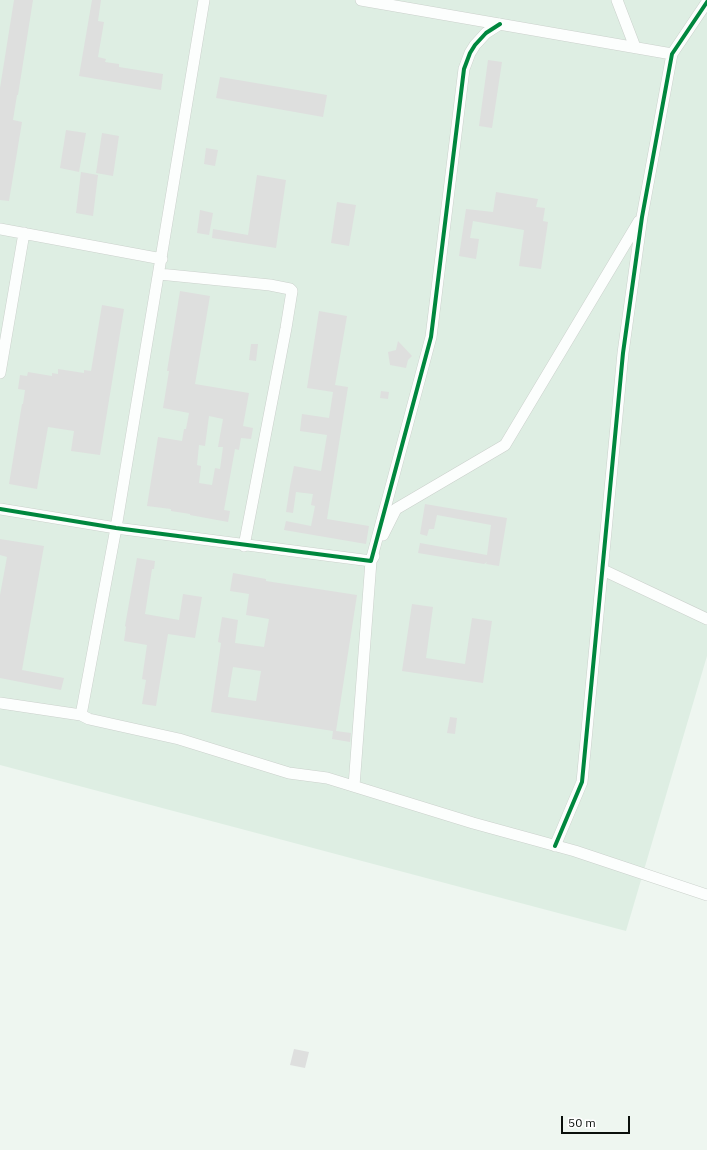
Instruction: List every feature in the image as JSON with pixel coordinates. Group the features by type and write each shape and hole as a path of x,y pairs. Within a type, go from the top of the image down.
{"street":[{"path":"81,715 116,528 204,0"},
{"path":"361,0 672,54"},
{"path":"617,0 635,47"},
{"path":"555,846 582,782 623,353 642,217 672,54 702,13 707,2"},
{"path":"354,786 371,561 431,337 464,70 468,57 475,45 486,33 500,24"},
{"path":"371,561 396,509 505,445 642,217"},
{"path":"0,229 162,258"},
{"path":"0,373 24,233"},
{"path":"159,274 270,285 290,289 292,291 244,546"},
{"path":"0,509 116,528 244,546 371,561"},
{"path":"603,570 707,619"},
{"path":"0,703 81,715 179,739 289,773 327,778 473,823 575,851 707,895"}],"shaded area":[{"path":"0,0 707,0 707,656 626,931 0,765"}],"building":[{"path":"14,0 33,0 13,120 22,122 9,201 0,200 0,88"},
{"path":"92,0 101,0 98,21 104,22 98,57 106,59 105,62 119,64 119,67 163,74 161,90 79,76"},
{"path":"488,60 502,62 492,128 479,126"},
{"path":"220,77 327,95 323,117 216,98"},
{"path":"66,130 86,133 79,172 60,168"},
{"path":"102,133 119,136 113,176 96,173"},
{"path":"206,148 218,150 215,166 204,164"},
{"path":"81,172 98,175 93,216 76,213"},
{"path":"257,175 286,180 276,248 212,238 213,229 248,235"},
{"path":"496,192 538,199 536,207 545,208 543,221 548,222 541,269 519,266 524,230 473,221 470,238 479,239 476,259 459,256 466,209 493,212"},
{"path":"337,202 356,205 349,246 331,243"},
{"path":"200,210 213,213 209,235 197,233"},
{"path":"180,291 210,296 195,384 249,393 243,426 253,428 251,439 241,438 239,450 235,449 224,510 230,511 228,522 171,511 171,509 147,506 158,437 182,441 189,413 163,408 169,371 167,371","holes":["209,416 223,419 218,447 223,447 220,469 215,468 212,485 199,483 201,466 197,465 199,445 205,446"]},
{"path":"102,305 124,309 100,455 71,451 74,431 48,427 37,489 9,484 25,390 18,389 20,375 27,376 28,372 52,376 52,373 58,374 58,369 84,373 84,370 91,371"},
{"path":"319,311 347,316 335,385 348,387 327,519 369,526 366,544 284,530 286,521 311,526 315,506 311,505 313,494 296,492 293,513 286,512 290,486 294,466 321,471 327,435 300,431 302,414 329,418 333,392 307,388"},
{"path":"398,341 412,356 408,360 406,368 390,365 388,352 396,350"},
{"path":"251,344 258,344 256,361 249,360"},
{"path":"381,391 389,392 388,399 380,398"},
{"path":"425,504 507,518 499,566 486,564 487,562 484,564 418,553 420,543 487,555 491,525 437,515 434,529 429,529 427,536 420,534"},
{"path":"0,539 44,546 22,670 64,678 61,690 0,678 0,595 7,557 0,555"},
{"path":"137,558 155,561 154,569 152,569 145,614 179,620 183,594 202,597 195,638 168,634 156,706 142,704 146,680 142,679 147,645 124,641 125,626"},
{"path":"233,573 266,579 266,581 357,595 336,731 351,733 350,742 332,739 333,731 211,712 221,643 218,642 222,617 238,620 235,643 264,647 269,619 246,615 249,594 230,591","holes":["233,667 261,671 256,701 228,697"]},
{"path":"412,604 433,607 426,658 465,664 472,618 492,621 483,683 402,671"},
{"path":"450,717 457,718 455,734 447,733"},
{"path":"294,1049 309,1052 305,1068 290,1065"}],"cycle path":[{"path":"555,846 582,782 623,353 642,217 672,54 707,2"},
{"path":"0,509 116,528 371,561 431,337 464,69 470,53 475,45 486,33 500,24"}]}
